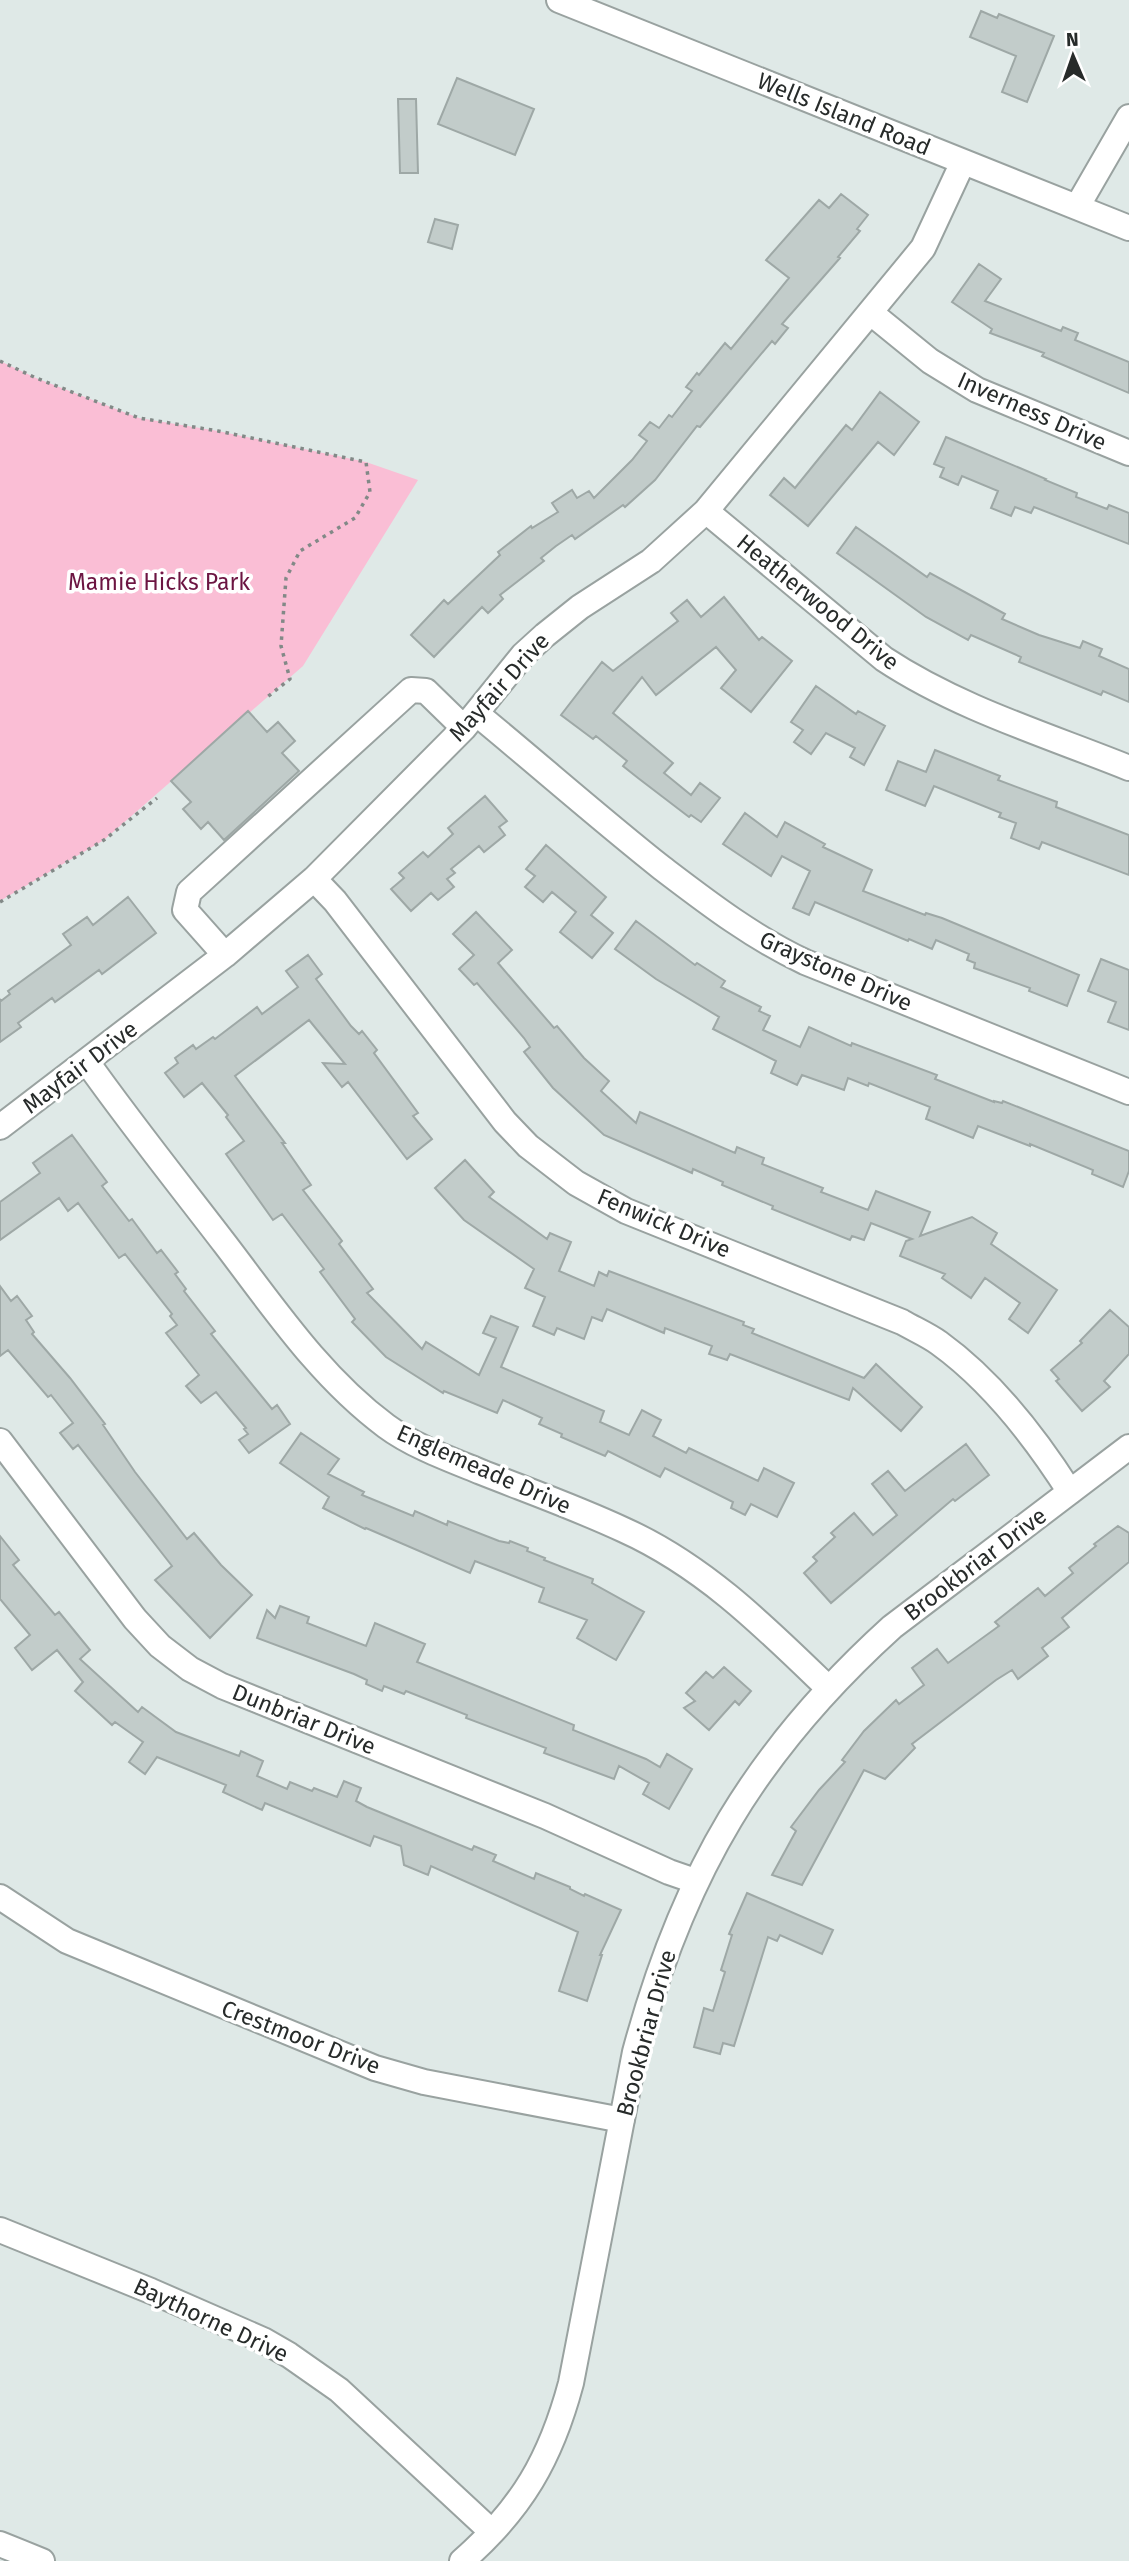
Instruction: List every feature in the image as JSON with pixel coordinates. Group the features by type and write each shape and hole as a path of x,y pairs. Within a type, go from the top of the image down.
{"street":[{"name":"Wells Island Road","path":"559,0 1129,228"},
{"path":"1077,207 1129,117"},
{"name":"Mayfair Drive","path":"0,1127 225,956 314,878 471,721 503,678 545,635 580,607 651,561 706,510 923,247 963,162"},
{"name":"Inverness Drive","path":"871,313 930,361 977,390 1129,453"},
{"name":"Heatherwood Drive","path":"706,510 884,659 906,673 953,697 1129,768"},
{"name":"Graystone Drive","path":"225,956 186,910 189,892 411,690 426,691 471,721 719,912 762,940 805,962 1129,1092"},
{"name":"Fenwick Drive","path":"314,878 335,901 505,1122 548,1163 576,1183 626,1211 902,1322 938,1343 976,1373 997,1396 1027,1431 1070,1492"},
{"name":"Englemeade Drive","path":"87,1062 283,1321 329,1377 356,1402 388,1428 453,1461 601,1519 675,1557 729,1595 828,1688"},
{"name":"Dunbriar Drive","path":"0,1441 135,1619 160,1646 190,1669 222,1686 545,1816 695,1881"},
{"name":"Brookbriar Drive","path":"463,2561 520,2500 543,2463 560,2424 571,2383 635,2052 670,1941 695,1881 718,1836 763,1767 828,1688 892,1627 1129,1447"},
{"name":"Crestmoor Drive","path":"0,1898 67,1941 375,2068 424,2082 622,2120"},
{"name":"Baythorne Drive","path":"0,2230 151,2291 263,2340 289,2355 340,2390 492,2532"},
{"path":"0,2544 43,2561"}],"path":[{"path":"0,361 139,418 366,461 370,492 355,518 300,551 286,579 281,646 290,679 267,698"},
{"path":"0,902 104,840 157,798"}],"green space":[{"name":"Mamie Hicks Park","path":"0,361 139,418 218,431 366,462 418,480 303,666 104,840 0,901"}],"building":[{"path":"981,11 997,18 999,14 1054,36 1027,102 1002,92 1016,56 970,37"},
{"path":"457,78 534,109 515,155 438,124"},
{"path":"398,99 416,99 418,173 400,173"},
{"path":"841,194 868,215 857,229 860,231 838,257 840,258 782,324 788,328 775,344 772,341 700,427 697,426 655,480 625,507 623,505 575,539 572,535 541,558 544,561 500,595 503,599 488,613 482,607 434,657 411,635 444,600 448,604 500,555 498,552 531,526 532,528 558,512 552,503 572,490 577,498 589,491 594,498 632,460 647,441 639,435 650,422 659,428 669,415 672,417 692,391 686,387 697,373 699,375 725,343 731,349 789,278 766,260 819,200 829,208"},
{"path":"435,219 458,225 452,249 428,242"},
{"path":"979,264 1001,279 985,301 1061,331 1063,327 1078,333 1075,340 1129,362 1129,393 1042,356 1044,353 990,333 992,329 952,302"},
{"path":"880,392 919,422 894,455 878,442 808,526 770,495 784,478 795,488 846,425 852,430"},
{"path":"946,437 1077,493 1076,497 1107,509 1109,505 1129,513 1129,544 1034,507 1031,513 1015,507 1011,516 991,508 998,491 962,476 958,485 940,477 944,468 934,464"},
{"path":"856,527 927,577 930,573 1005,614 1002,619 1039,635 1080,648 1083,641 1102,649 1099,656 1129,669 1129,702 1103,691 1101,695 1019,662 1021,657 971,635 968,640 926,617 837,553"},
{"path":"724,597 759,640 762,637 792,661 751,712 721,688 736,670 716,647 656,695 642,677 613,713 673,763 664,773 691,795 700,783 720,798 701,822 691,815 689,817 623,766 627,761 596,736 593,739 561,715 602,662 613,671 678,621 671,613 687,600 701,617"},
{"path":"816,686 856,714 858,711 885,726 864,765 850,757 855,748 826,733 811,754 794,742 803,730 791,722"},
{"path":"248,711 267,732 278,722 295,741 282,753 299,771 224,840 208,822 201,829 183,809 191,802 171,781"},
{"path":"935,750 1000,776 998,780 1057,802 1056,807 1129,835 1129,875 1042,842 1039,849 1011,838 1016,823 999,817 1001,813 934,786 925,806 886,790 898,761 926,772"},
{"path":"485,796 507,821 499,827 505,835 484,852 479,846 451,869 455,873 447,879 454,887 438,900 431,893 411,911 391,889 404,878 399,873 423,852 428,857 453,834 448,828"},
{"path":"745,813 777,837 785,822 825,844 823,847 872,870 863,891 925,915 926,913 942,918 1079,975 1067,1006 1029,991 1030,988 974,968 975,963 967,960 969,954 936,940 932,949 815,902 809,915 793,908 810,871 782,856 771,876 723,844"},
{"path":"546,845 606,897 591,915 613,933 592,958 560,932 576,912 552,892 543,902 525,887 535,876 526,869"},
{"path":"128,897 156,933 102,974 99,970 55,1002 52,998 18,1023 21,1027 0,1042 0,999 1,1001 10,994 8,991 71,945 63,934 87,917 93,925"},
{"path":"476,912 512,950 498,963 554,1028 557,1026 584,1058 609,1081 601,1091 636,1123 640,1112 735,1153 737,1147 764,1158 762,1164 823,1188 821,1192 868,1210 876,1191 930,1212 920,1236 972,1217 997,1233 991,1244 1057,1290 1028,1333 1009,1319 1020,1303 985,1278 971,1298 942,1278 945,1274 900,1256 906,1241 912,1239 871,1223 864,1240 852,1236 850,1240 772,1209 773,1206 722,1185 723,1182 693,1169 692,1173 604,1135 553,1088 524,1052 530,1047 524,1038 477,983 474,985 459,969 474,955 453,934"},
{"path":"636,921 695,965 697,963 725,981 721,987 761,1007 759,1011 770,1016 763,1030 800,1047 809,1027 851,1046 852,1043 937,1075 935,1079 994,1102 1003,1101 1129,1151 1129,1171 1123,1187 1092,1174 1093,1170 978,1126 973,1138 926,1119 930,1107 869,1083 868,1086 848,1078 844,1090 802,1075 797,1085 771,1073 776,1061 713,1029 719,1017 656,979 615,949"},
{"path":"308,955 322,974 316,979 351,1026 359,1034 362,1031 377,1050 374,1053 418,1113 413,1116 432,1139 407,1159 348,1082 342,1087 323,1063 345,1064 309,1020 235,1076 285,1143 282,1143 311,1185 303,1190 342,1241 339,1244 373,1289 367,1293 422,1349 426,1342 479,1375 496,1338 483,1333 491,1316 518,1327 501,1367 604,1411 600,1422 629,1435 642,1410 661,1420 653,1436 686,1453 689,1448 758,1481 764,1468 794,1483 777,1517 751,1504 745,1515 731,1508 733,1502 665,1468 660,1477 608,1451 605,1456 561,1437 562,1434 539,1424 542,1418 503,1400 497,1413 444,1391 443,1393 386,1357 352,1322 355,1319 320,1272 324,1269 282,1214 273,1220 226,1154 244,1141 226,1117 228,1115 202,1083 184,1097 165,1073 178,1063 175,1058 193,1045 196,1049 213,1037 215,1039 257,1007 262,1014 298,987 286,971"},
{"path":"1101,959 1129,970 1129,1030 1108,1022 1116,1002 1088,991"},
{"path":"72,1135 107,1182 102,1186 129,1221 132,1219 157,1253 161,1250 178,1272 175,1274 186,1289 184,1291 215,1331 211,1334 272,1409 277,1405 290,1424 249,1453 239,1440 248,1434 244,1429 246,1428 216,1392 201,1403 186,1386 199,1375 166,1333 177,1325 170,1316 172,1314 125,1254 119,1258 78,1203 68,1211 59,1198 0,1240 0,1202 40,1173 33,1163"},
{"path":"465,1160 494,1192 489,1197 547,1239 550,1233 571,1242 559,1271 594,1286 599,1272 607,1276 609,1271 744,1322 743,1325 754,1329 752,1333 864,1378 876,1364 922,1407 901,1431 853,1388 849,1400 730,1354 727,1360 709,1354 712,1346 665,1328 664,1333 607,1309 602,1321 592,1317 584,1339 557,1328 554,1335 533,1326 545,1297 525,1288 534,1269 464,1220 435,1188"},
{"path":"0,1286 11,1301 17,1296 32,1316 26,1320 34,1332 32,1334 105,1424 103,1425 135,1472 187,1539 194,1533 221,1565 252,1595 210,1638 155,1580 172,1566 78,1445 73,1449 60,1433 73,1423 51,1395 48,1397 8,1350 0,1356"},
{"path":"1110,1310 1129,1327 1129,1354 1104,1381 1110,1387 1082,1411 1056,1381 1059,1379 1051,1370 1082,1343 1080,1341"},
{"path":"301,1433 339,1459 328,1474 364,1492 362,1495 413,1516 415,1511 447,1525 448,1521 499,1541 510,1541 528,1548 527,1551 545,1558 544,1560 593,1579 592,1583 644,1612 616,1660 577,1638 587,1620 539,1602 544,1588 475,1561 470,1573 365,1529 323,1508 329,1497 280,1463"},
{"path":"966,1444 989,1475 955,1501 953,1499 831,1603 804,1573 817,1561 813,1557 835,1537 831,1533 854,1513 873,1535 897,1515 872,1484 888,1471 905,1491"},
{"path":"1118,1526 1129,1533 1129,1562 1062,1618 1069,1627 1042,1648 1048,1656 1018,1679 1012,1670 996,1680 912,1744 915,1748 885,1779 864,1770 802,1885 772,1875 796,1831 791,1827 819,1790 845,1762 842,1760 864,1731 896,1700 899,1704 924,1685 912,1668 937,1649 948,1663 999,1626 995,1622 1038,1588 1045,1596 1073,1573 1069,1568 1096,1546 1094,1544"},
{"path":"0,1536 19,1560 13,1565 55,1615 59,1612 90,1650 80,1659 138,1712 142,1707 176,1732 239,1756 241,1751 263,1761 257,1776 287,1789 290,1782 337,1797 344,1781 361,1788 356,1801 367,1807 472,1850 474,1846 496,1855 493,1861 534,1879 536,1873 621,1910 600,1955 587,2001 559,1991 578,1932 431,1866 428,1875 404,1865 401,1846 374,1836 370,1846 265,1803 262,1810 223,1792 226,1785 157,1757 145,1774 129,1762 143,1742 115,1722 112,1725 75,1691 83,1682 57,1650 32,1670 15,1648 30,1635 0,1599"},
{"path":"280,1606 309,1617 307,1623 366,1646 375,1623 425,1644 417,1662 574,1725 573,1730 660,1767 667,1754 692,1769 669,1809 643,1794 649,1783 619,1766 614,1779 544,1753 546,1748 466,1718 467,1715 406,1691 404,1694 384,1686 382,1691 366,1684 367,1680 354,1674 257,1638 267,1610 275,1618"},
{"path":"724,1667 751,1691 739,1705 735,1701 709,1730 684,1708 695,1701 686,1693 706,1672 713,1678"},
{"path":"747,1893 833,1930 822,1954 780,1935 777,1941 768,1937 734,2046 723,2043 720,2054 694,2047 704,2008 713,2011 725,1972 721,1970 732,1935 729,1934"}]}
